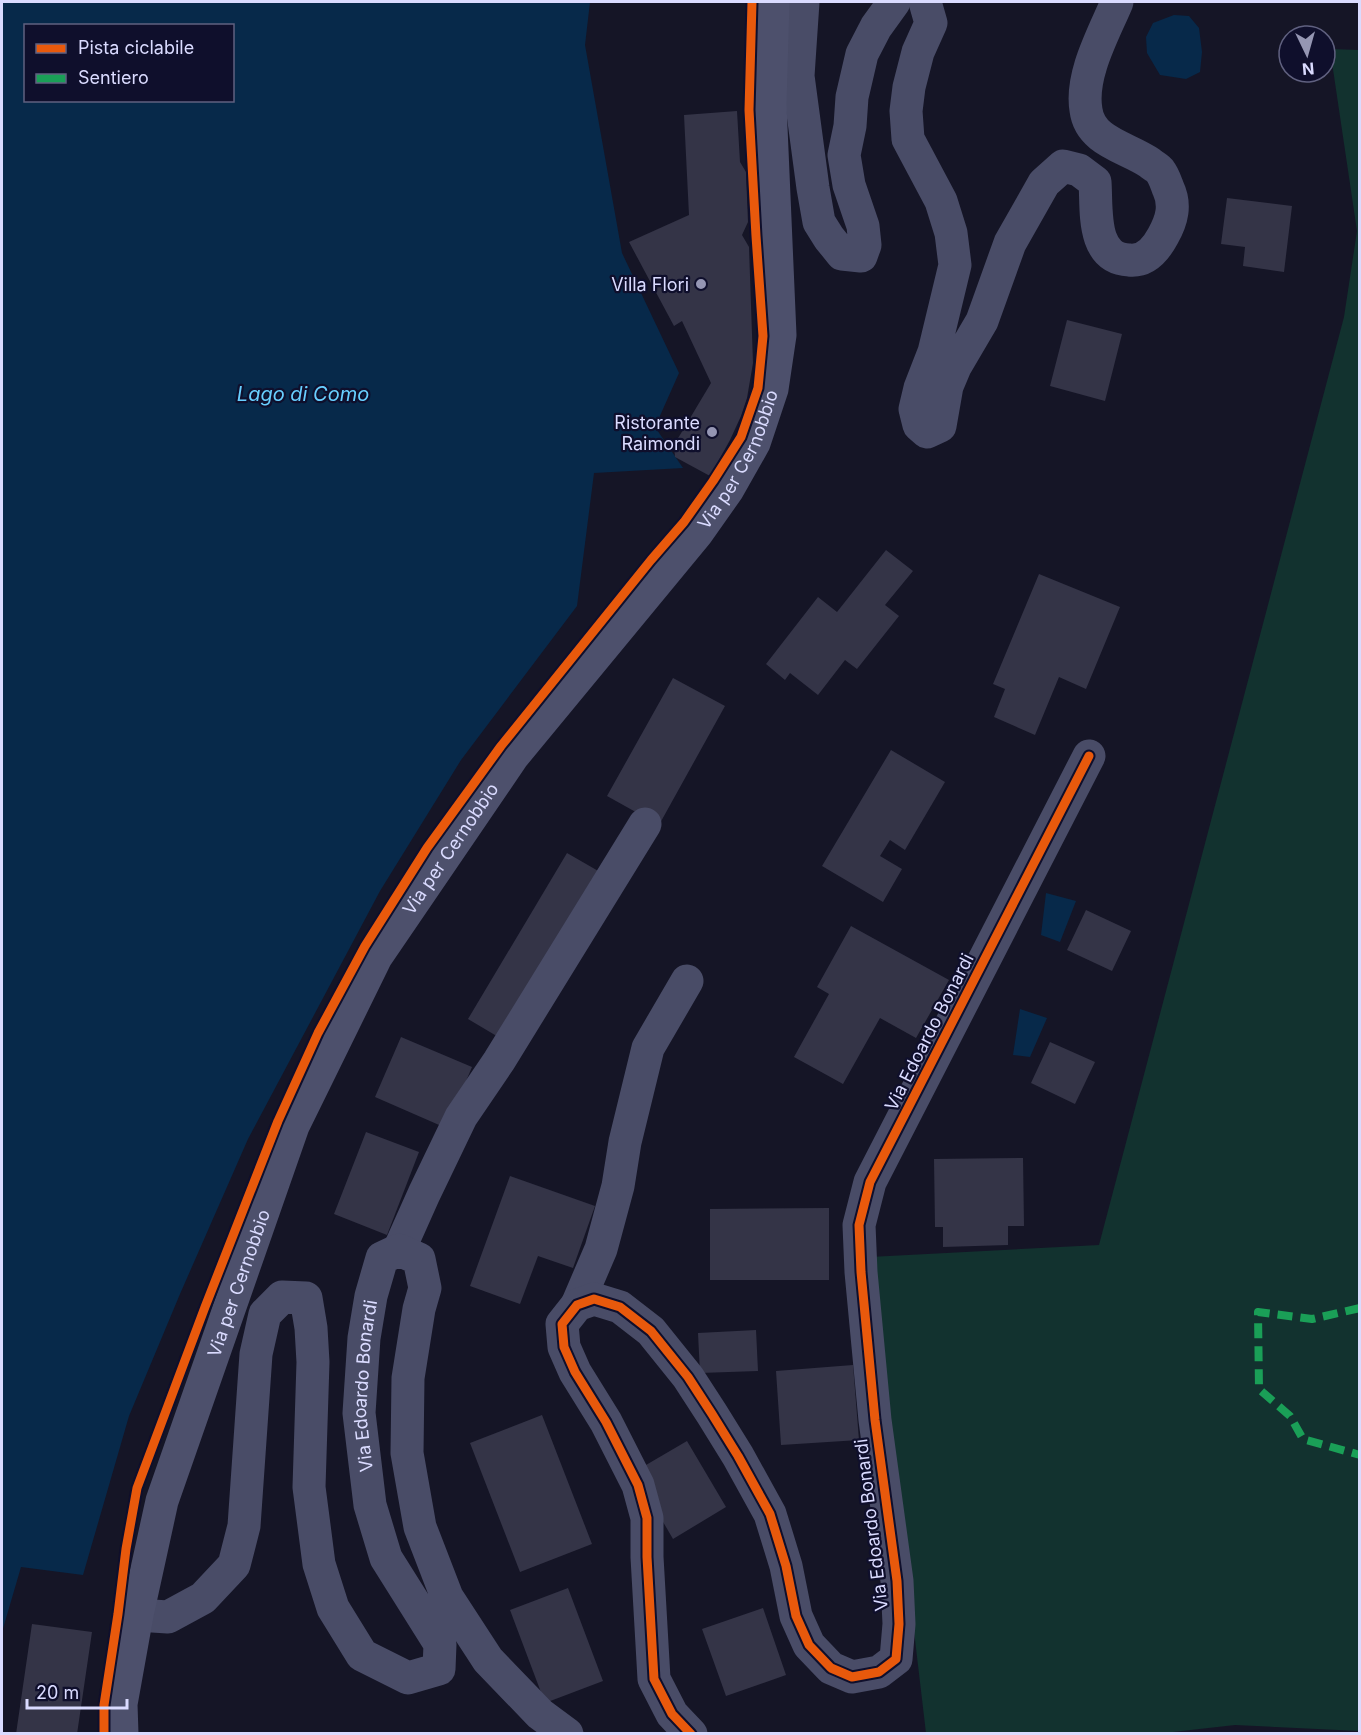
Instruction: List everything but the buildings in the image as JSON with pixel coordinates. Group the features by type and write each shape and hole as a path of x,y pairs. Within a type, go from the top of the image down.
{"main road":[{"name":"Via per Cernobbio","path":"122,1734 121,1704 137,1615 162,1501 293,1126 376,957 513,756 697,533 728,489 754,443 772,389 780,335 770,104 773,2"}],"street":[{"path":"803,2 798,76 819,222 842,254 861,256 865,245 863,226 849,185 844,155 850,126 852,97 862,54 876,27 894,2"},
{"path":"925,2 930,23 918,52 909,87 906,111 908,139 941,201 951,233 955,265 934,352 920,388 915,409 919,424 927,432 940,426 947,386 955,367 982,321 1010,243 1044,183 1063,166 1079,170 1095,182 1099,234 1105,250 1118,260 1136,261 1152,253 1171,220 1173,199 1160,171 1140,156 1116,146 1097,134 1086,112 1085,82 1117,2"},
{"name":"Via Edoardo Bonardi","path":"577,1305 594,1299 620,1307 651,1331 688,1377 738,1456 770,1514 786,1566 795,1616 809,1645 831,1668 852,1677 879,1672 896,1659 899,1624 897,1581 875,1420 861,1272 859,1225 870,1182 1089,756"},
{"path":"399,1250 461,1117 505,1051 645,824"},
{"path":"687,981 648,1048 625,1142 618,1186 601,1249 577,1305 562,1324 564,1347 575,1372 606,1422 638,1485 647,1518 654,1679 672,1714 691,1734"},
{"name":"Via Edoardo Bonardi","path":"137,1615 168,1617 203,1598 234,1565 244,1526 256,1354 266,1314 282,1297 306,1299 313,1362 309,1486 319,1564 333,1608 362,1655 408,1678 439,1669 440,1644 386,1558 370,1505 359,1413 363,1338 371,1296 382,1258 399,1250 419,1259 425,1288 419,1309 408,1378 406,1453 420,1527 447,1597 488,1660 540,1714 567,1734"}],"green space":[{"path":"1337,49 1359,50 1359,1731 1235,1725 1155,1734 926,1733 870,1257 1099,1245 1344,317 1357,231 1335,84 1337,84"}],"water":[{"name":"Lago di Como","path":"2,2 590,2 585,45 622,253 679,373 655,427 683,468 594,473 577,606 461,760 380,891 248,1139 129,1416 83,1575 21,1567 2,1632"},
{"path":"1174,15 1189,16 1199,28 1202,52 1200,72 1186,79 1160,75 1147,53 1146,37 1153,23"},
{"path":"1046,893 1076,901 1060,942 1041,935"},
{"path":"1020,1009 1047,1018 1030,1057 1013,1055"}],"marked path":[{"path":"1360,1308 1312,1319 1258,1312 1259,1389 1290,1416 1303,1439 1360,1455"}],"cycle path":[{"path":"104,1734 104,1705 137,1488 278,1121 318,1033 365,946 427,848 501,746 684,522 741,437 758,388 763,336 749,110 752,2"},
{"path":"691,1734 672,1714 654,1679 647,1518 638,1485 606,1422 575,1372 564,1347 562,1324 577,1305 594,1299 620,1307 651,1331 688,1377 738,1456 770,1514 786,1566 796,1616 809,1645 831,1668 852,1677 879,1672 896,1659 899,1624 897,1581 875,1420 861,1272 859,1225 870,1182 1089,756"}],"place":[{"name":"Villa Flori","path":"701,284"},
{"name":"Ristorante Raimondi","path":"712,432"}]}
